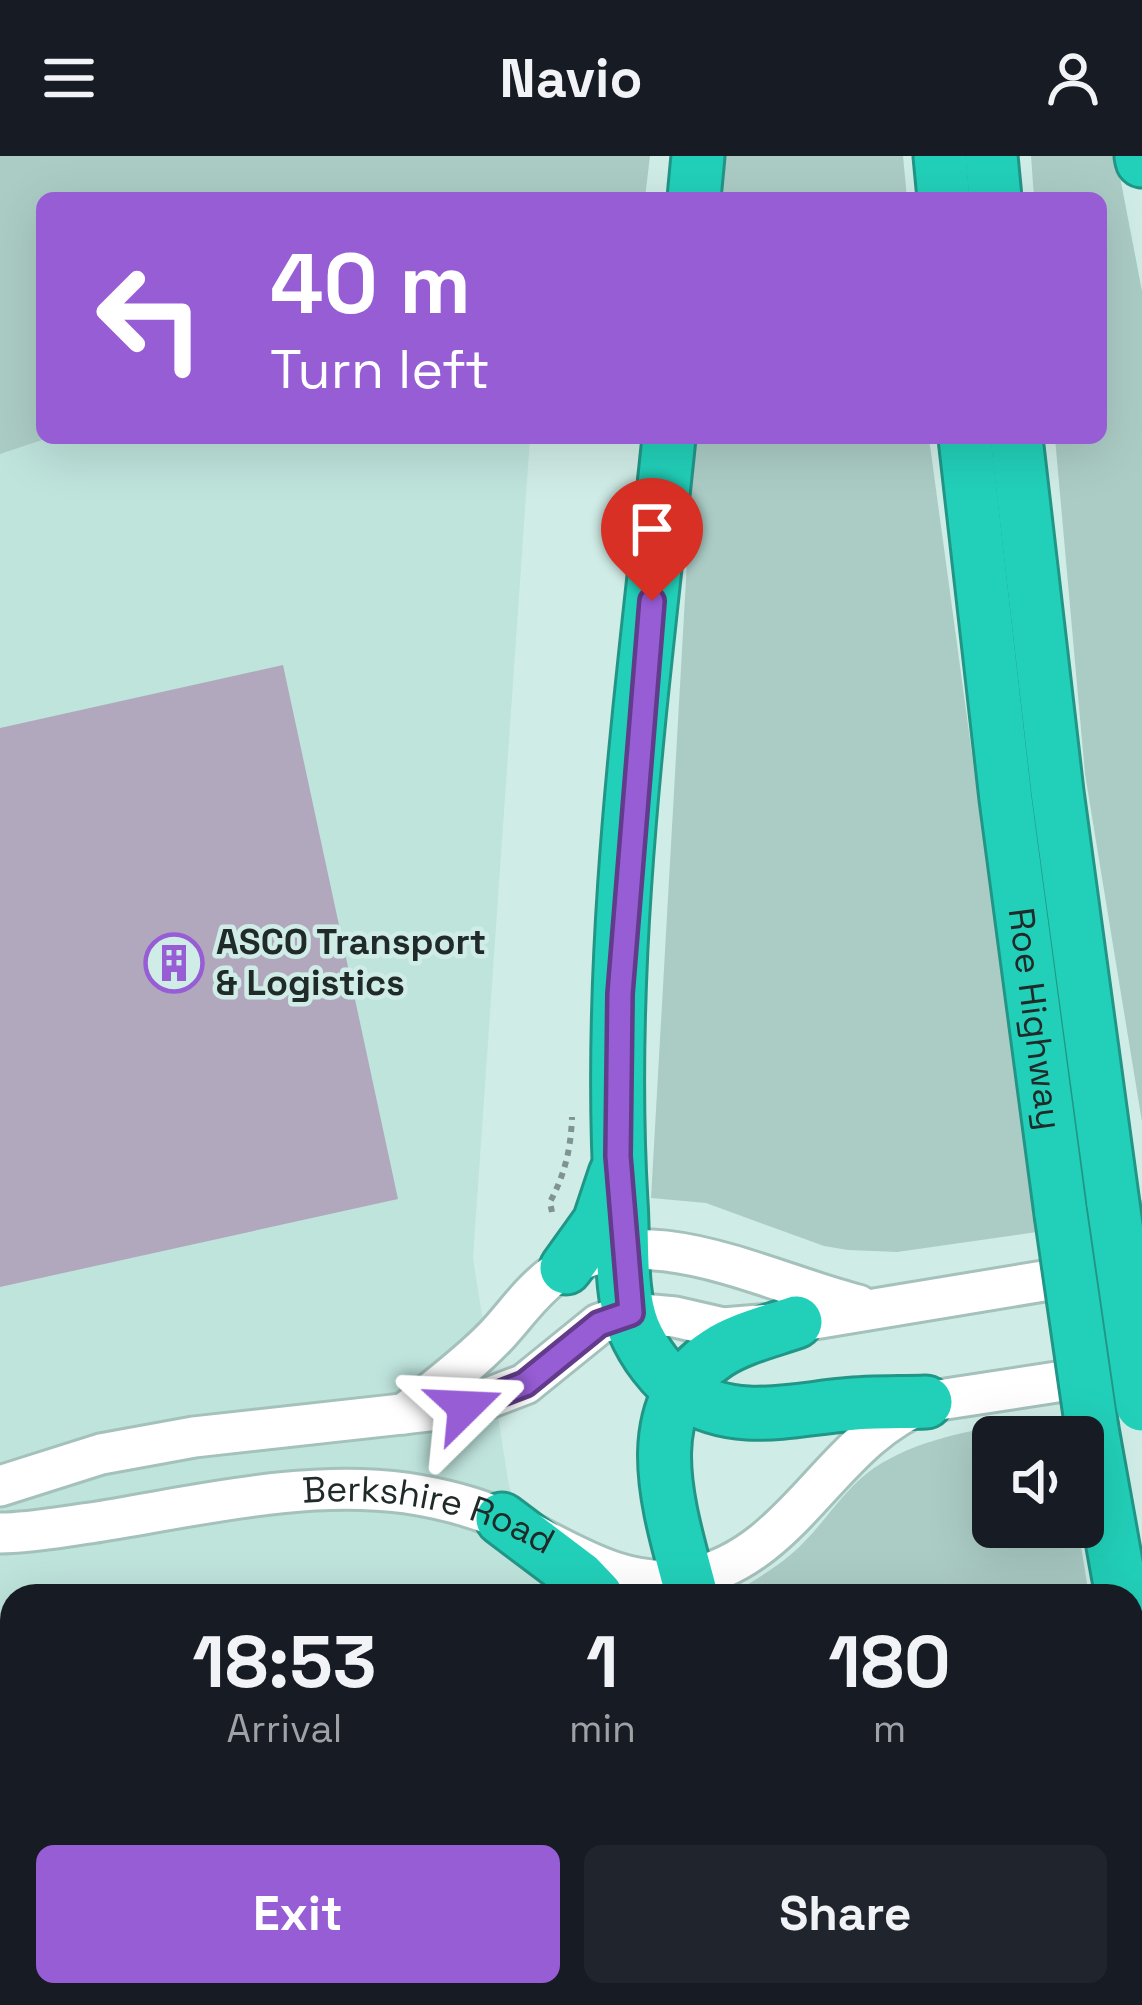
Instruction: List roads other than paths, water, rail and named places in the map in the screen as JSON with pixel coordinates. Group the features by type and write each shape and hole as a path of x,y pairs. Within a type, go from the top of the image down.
{"highway":[{"path":"695,192 698,156"},
{"path":"940,156 943,192"},
{"path":"992,156 995,192"},
{"path":"668,444 630,838 620,994 618,1156 634,1328 654,1365 681,1389 723,1409 753,1415 846,1404 926,1402"},
{"name":"Roe Highway","path":"966,444 1061,1214 1120,1584"},
{"name":"Roe Highway","path":"1017,444 1046,705 1142,1405"},
{"path":"566,1268 599,1222 613,1189 618,1156"},
{"path":"689,1584 664,1470 666,1431 681,1389 720,1351 796,1322"},
{"path":"502,1520 586,1584"}],"main road":[{"path":"404,1414 470,1361 534,1292 566,1268 624,1250 687,1252 811,1294 896,1309"},
{"path":"631,1313 723,1328 796,1322 896,1309 1142,1264"},
{"name":"Berkshire Road","path":"0,1486 101,1454 194,1437 465,1407 501,1396 543,1373 599,1324 631,1313"},
{"name":"Berkshire Road","path":"695,1584 774,1536 862,1442 905,1410 926,1402 1142,1369"},
{"name":"Berkshire Road","path":"0,1533 321,1490 435,1497 502,1520 597,1567 678,1584"}],"place":[{"name":"ASCO Transport & Logistics","path":"174,963"}]}
